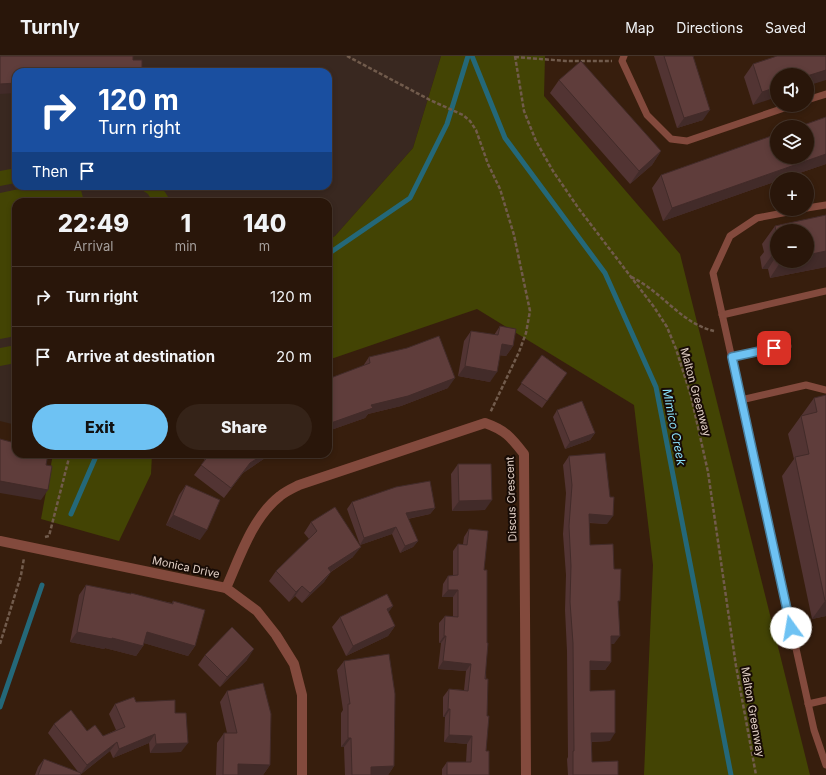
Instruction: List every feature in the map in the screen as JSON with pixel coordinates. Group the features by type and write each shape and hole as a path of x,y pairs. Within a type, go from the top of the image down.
{"street":[{"path":"226,588 253,529 265,511 280,495 299,485 485,423"},
{"name":"Discus Crescent","path":"485,423 496,427 510,436 524,454 526,775"},
{"name":"Monica Drive","path":"0,541 226,588 257,611 276,635 294,664 302,695 302,775"}],"lane":[{"path":"623,59 647,114 671,139 687,140 772,112"},
{"path":"814,98 826,94"},
{"path":"814,207 826,205"},
{"path":"770,216 757,218 730,236 713,272 808,704 814,730 826,764"},
{"path":"722,315 826,291"},
{"path":"732,357 788,346"},
{"path":"741,400 806,385 826,390"},
{"path":"808,704 826,700"}],"path":[{"path":"347,56 430,100 463,115 470,121 476,130 488,164 500,189 514,235 530,312 526,333 519,352 485,423"},
{"path":"515,56 566,61 623,59"},
{"name":"Malton Greenway","path":"515,56 524,112 536,141 566,190 654,307 667,328 676,349 691,396 708,472 736,666 756,775"},
{"path":"631,277 645,285 687,320 704,329 727,334"},
{"path":"0,644 21,575 26,546 49,536 69,458"}],"shaded area":[{"path":"0,56 441,56 413,148 332,238 332,198 12,198 12,424 0,421"},
{"path":"441,56 545,56 544,96 680,254 810,775 644,775 653,565 634,405 477,309 332,359 332,238 413,148"},
{"path":"12,169 12,184 0,186 0,171"},
{"path":"14,190 81,190 83,198 12,198 12,337 0,339 0,193"},
{"path":"142,190 163,190 169,198 150,198"},
{"path":"12,346 12,364 0,366 0,348"},
{"path":"52,458 152,458 151,474 119,541 41,519"}],"building":[{"path":"0,56 133,56 133,60 142,60 142,68 12,68 12,83 0,84"},
{"path":"664,56 693,56 710,110 684,118"},
{"path":"777,56 826,56 826,70 814,74 814,68 770,68 770,89 762,92 753,64"},
{"path":"581,61 661,151 639,171 559,80"},
{"path":"826,117 826,154 814,158 814,121"},
{"path":"770,136 770,164 797,164 775,172 770,172 770,174 672,208 661,175"},
{"path":"826,215 826,251 814,254 814,224 784,224"},
{"path":"500,326 516,329 513,346 502,344 497,372 465,366 471,331 498,335"},
{"path":"439,336 455,378 408,396 371,405 373,408 332,423 332,377 370,363 369,357 407,348"},
{"path":"542,355 567,373 547,401 521,383"},
{"path":"826,395 825,601 795,457 809,454 801,416 817,412 814,398"},
{"path":"582,401 595,433 570,442 557,410"},
{"path":"0,439 12,442 12,458 47,458 46,465 52,466 48,490 0,481"},
{"path":"605,453 610,497 614,497 613,516 589,514 590,545 613,544 614,569 621,569 620,601 618,601 620,636 611,636 611,662 590,661 590,691 615,690 615,733 591,733 592,762 618,761 618,775 573,775 573,643 570,602 571,566 569,526 572,485 569,456"},
{"path":"207,458 258,458 250,463 231,488 201,465"},
{"path":"458,464 491,464 492,500 459,501"},
{"path":"430,481 435,508 406,513 418,541 405,546 396,527 364,538 352,502 396,487"},
{"path":"186,485 220,500 207,530 173,515"},
{"path":"335,507 361,547 328,568 331,572 310,593 302,586 296,592 276,571 317,531 311,522"},
{"path":"469,529 488,531 484,570 487,570 488,643 485,679 488,679 487,716 489,716 486,751 489,751 489,775 447,775 447,762 471,762 472,736 449,735 450,709 448,709 449,689 468,691 471,664 443,661 446,636 444,636 445,616 458,617 458,590 448,590 448,576 458,575 458,544 467,545"},
{"path":"86,585 131,593 173,604 173,601 205,610 195,646 147,632 143,646 112,638 77,632"},
{"path":"387,594 393,606 387,609 395,626 353,646 340,617"},
{"path":"232,627 254,649 227,677 205,655"},
{"path":"389,654 395,694 394,766 371,767 371,775 352,775 351,738 348,738 348,704 350,704 344,661"},
{"path":"263,683 271,714 270,765 238,764 238,775 223,775 224,733 237,733 227,691"},
{"path":"134,697 136,702 175,700 175,713 186,713 188,743 156,744 155,734 119,749 117,742 87,765 54,724 71,710 87,731 95,725 103,736 125,727 115,704"},
{"path":"44,759 81,773 80,775 38,775"}],"waterway":[{"path":"332,251 410,198 447,124 468,56"},
{"name":"Mimico Creek","path":"472,56 505,138 605,273 656,387 731,775"},
{"path":"71,514 95,458"},
{"path":"0,707 42,585"}],"route":[{"path":"774,348 732,357 791,628"}]}
